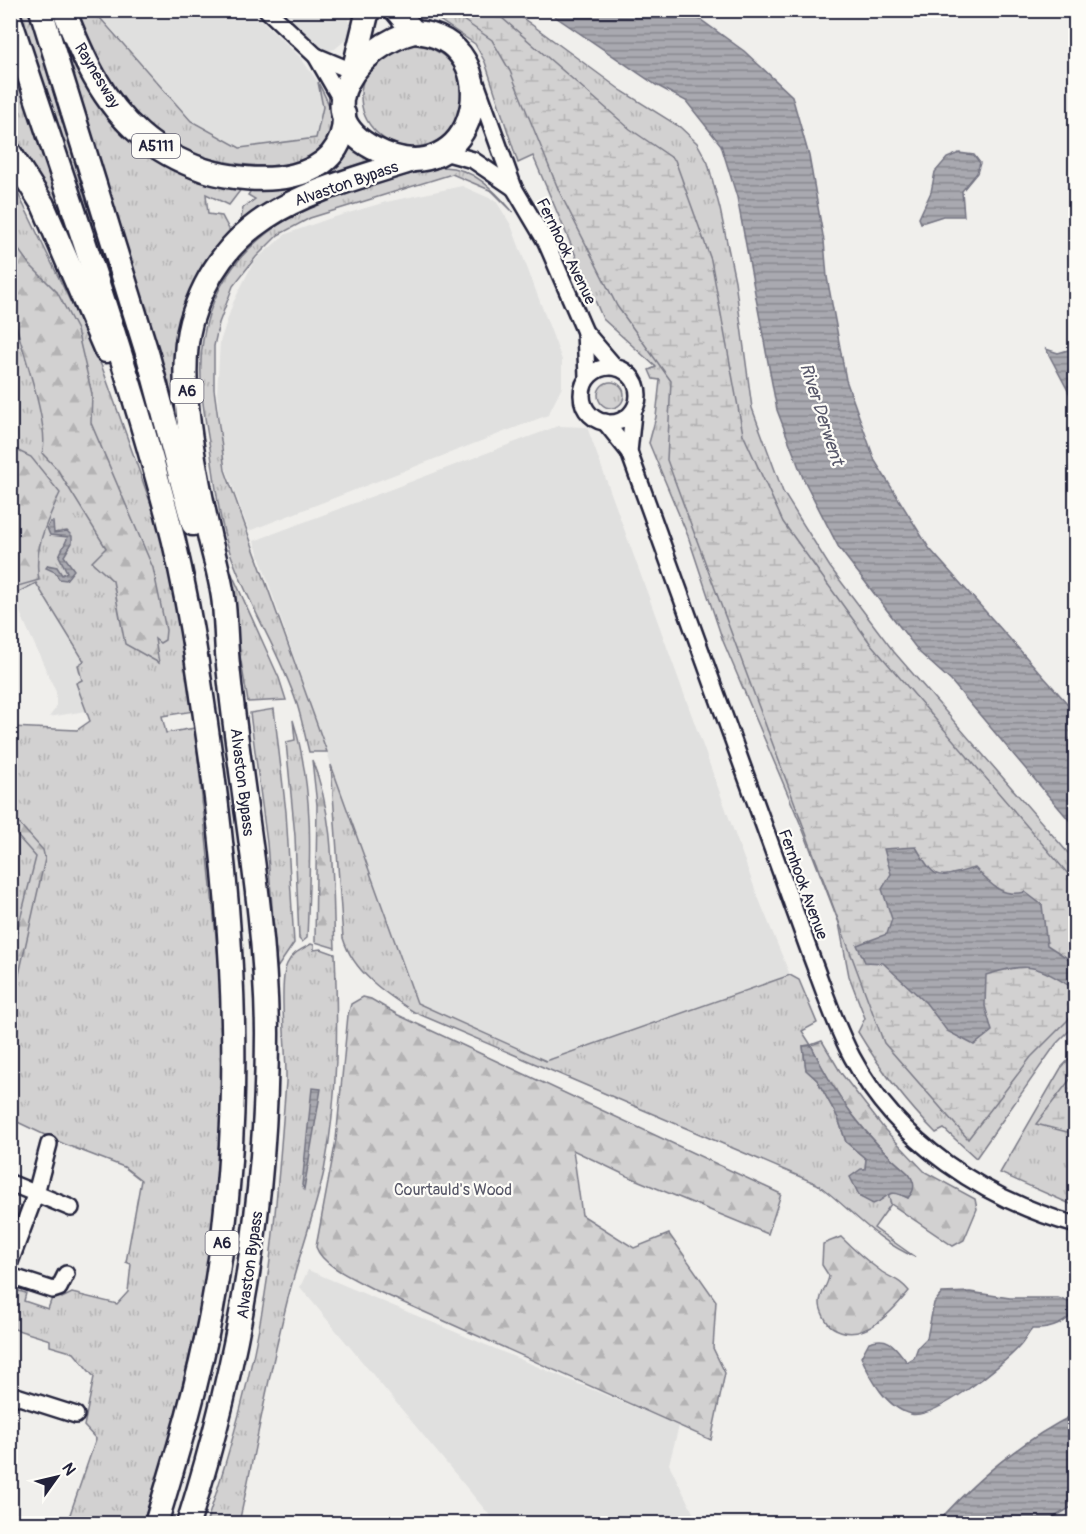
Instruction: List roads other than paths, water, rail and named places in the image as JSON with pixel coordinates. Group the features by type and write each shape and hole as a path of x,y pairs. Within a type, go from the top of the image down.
{"highway":[{"path":"41,10 147,356 228,665"},
{"name":"Raynesway","path":"64,10 90,69 120,112 156,146 204,170 258,178 286,177 314,169 325,162 339,145 343,136 344,109"},
{"path":"353,70 388,40 414,32 429,34 448,43 465,60 470,72 471,98 468,125 463,135 444,152 410,161 393,157 371,147 354,132 344,109 345,86 353,70 368,10"},
{"path":"396,10 414,32"},
{"path":"10,18 121,352 151,458"},
{"name":"A6","path":"10,153 43,205 59,238 151,458"},
{"name":"Alvaston Bypass","path":"188,1524 211,1452 241,1326 256,1227 266,1107 267,1031 256,878 228,665 224,601 205,514 188,410 187,353 194,314 218,265 242,237 265,217 308,194 410,161"},
{"name":"Alvaston Bypass","path":"151,458 168,518 198,661 224,868 235,1027 233,1126 219,1265 199,1371 156,1524"}],"street":[{"path":"267,10 316,56 344,109"},
{"path":"316,56 353,70"},
{"name":"Fernhook Avenue","path":"470,72 480,89 514,188 546,242 585,332 615,368 630,374 638,388 638,405 633,413 629,452"},
{"name":"Fernhook Avenue","path":"444,152 473,160 514,188"},
{"name":"Fernhook Avenue","path":"585,332 587,376 582,392 583,405 591,417 605,422 629,452 811,956 841,1035 854,1060 887,1108 937,1157 997,1196 1045,1216 1076,1225"},
{"path":"587,376 603,367 615,368"},
{"path":"605,422 624,420 633,413"},
{"path":"10,1262 36,1193 49,1144"},
{"path":"10,1183 36,1193 49,1202 71,1208"},
{"path":"10,1276 53,1290 59,1288 66,1274"},
{"path":"10,1394 76,1415"}],"water":[{"name":"River Derwent","path":"547,11 679,11 701,20 744,51 792,96 809,156 824,241 827,277 846,380 875,461 929,548 1075,712 1075,827 951,681 920,653 839,548 803,478 777,410 737,197 721,145 686,101 656,85"},
{"path":"959,153 974,155 980,163 977,173 962,191 964,216 943,216 921,223 919,218 931,192 935,172 947,158"},
{"path":"1075,348 1075,404 1046,349 1058,353"},
{"path":"50,522 53,522 54,533 67,531 72,536 72,543 64,556 74,570 66,580 59,579 55,572 46,568 48,565 57,567 62,575 67,572 59,556 68,537 50,535 47,528"},
{"path":"916,847 929,867 939,875 975,868 997,888 1010,893 1025,892 1042,905 1047,945 1075,963 1075,989 1033,968 1014,968 986,975 985,1006 992,1031 974,1045 947,1031 926,1003 883,963 865,962 857,945 887,934 892,919 882,889 891,874 884,849"},
{"path":"811,1045 820,1064 852,1115 878,1145 909,1174 914,1186 908,1198 892,1193 873,1204 860,1197 850,1177 861,1169 865,1169 866,1159 846,1142 838,1118 817,1080 806,1070 803,1046"},
{"path":"312,1088 321,1089 304,1189 302,1185"},
{"path":"970,1292 1010,1298 1058,1298 1074,1304 1075,1311 1056,1326 1032,1329 1011,1355 968,1390 951,1400 922,1414 902,1411 880,1392 865,1366 861,1357 869,1342 887,1341 907,1362 914,1358 918,1347 927,1338 934,1303 942,1293"},
{"path":"1075,1414 1075,1505 1044,1523 937,1523 984,1476 1018,1448"}],"park label":[{"name":"Courtauld's Wood","path":"453,1189"}]}
